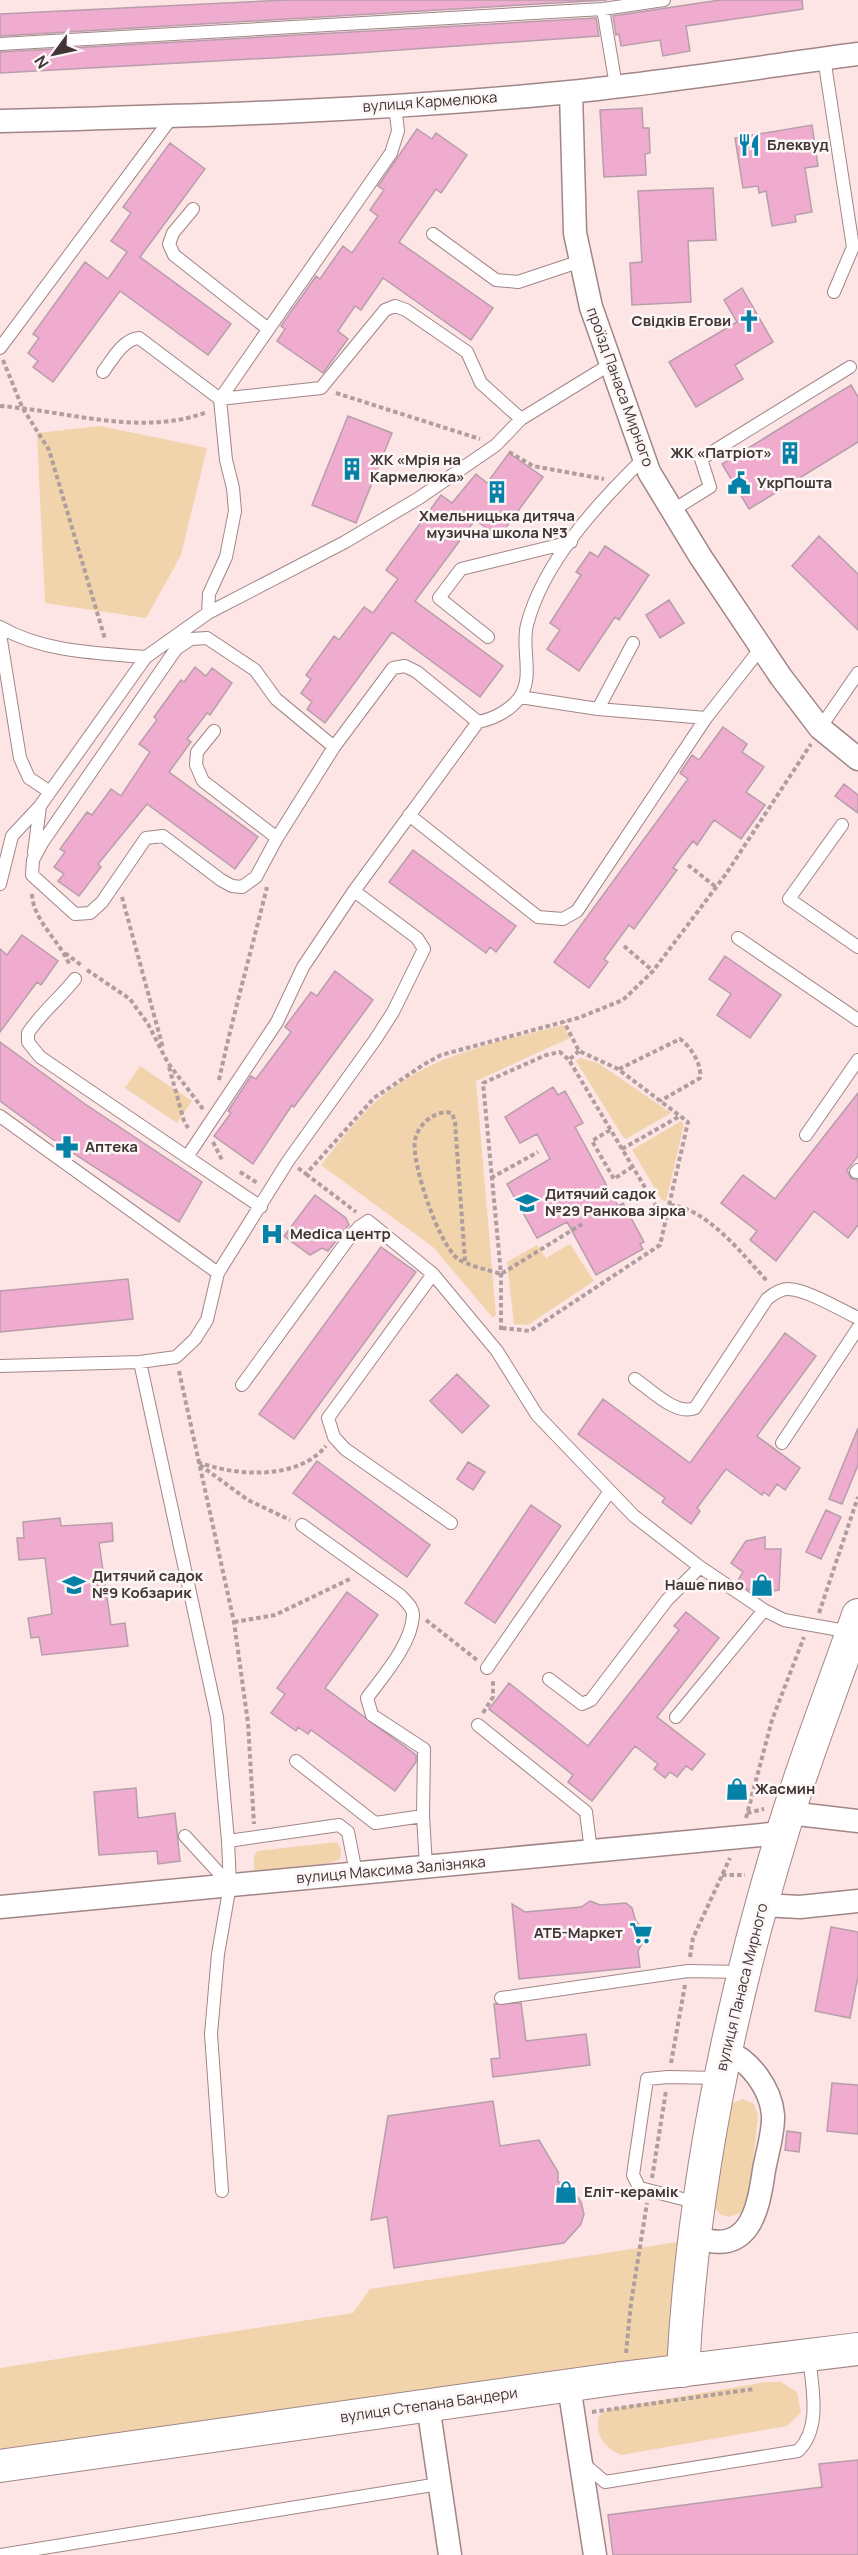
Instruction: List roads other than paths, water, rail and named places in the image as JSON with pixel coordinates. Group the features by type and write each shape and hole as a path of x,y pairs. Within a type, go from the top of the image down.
{"main road":[{"name":"вулиця Панаса Мирного","path":"683,2372 693,2236 722,2064 744,1972 786,1823 855,1624"},
{"name":"вулиця Степана Бандери","path":"0,2466 428,2405 571,2400 621,2378 858,2349"}],"street":[{"name":"вулиця Кармелюка","path":"0,121 172,117 395,105 571,92 858,54"},
{"name":"проїзд Панаса Мирного","path":"571,92 575,233 591,308 609,366 644,458 673,510 761,648 820,728 858,759"},
{"name":"вулиця Максима Залізняка","path":"0,1907 739,1836 786,1823 858,1821"},
{"path":"762,1905 800,1907 858,1901"},
{"path":"693,2236 718,2242 732,2238 752,2224 758,2208 773,2116 762,2084 741,2057 722,2064"},
{"path":"571,2400 596,2555"},
{"path":"428,2405 450,2555"}],"lane":[{"path":"0,44 603,9 664,0"},
{"path":"603,9 616,86"},
{"path":"824,58 853,246 834,292"},
{"path":"208,613 208,594 226,557 235,511 233,488 226,460 220,399 391,153 398,131 395,105"},
{"path":"2,342 172,117"},
{"path":"193,209 173,233 169,244 174,255 268,329"},
{"path":"433,234 496,280 518,282 581,261"},
{"path":"103,372 124,345 131,339 139,338 220,399 321,388 384,310 394,306 406,310 467,352 481,383 521,419"},
{"path":"0,884 12,836 40,806 146,657 208,613 345,542 420,498 496,445 521,419 609,366"},
{"path":"673,510 710,487 701,459 850,368"},
{"path":"188,1156 277,1022 303,967 354,891 478,722 495,719 520,697 528,669 526,627 540,588 571,542 620,482 644,458"},
{"path":"488,637 439,598 461,569 571,542"},
{"path":"0,627 17,636 73,651 146,657"},
{"path":"0,634 3,677 20,758 29,778 50,792"},
{"path":"33,860 176,650 191,639 207,638 255,670 276,699 334,747"},
{"path":"598,709 633,643"},
{"path":"409,815 538,917 563,919 577,911 706,718 761,648"},
{"path":"40,806 33,875 75,914 90,913 116,882 146,838 154,835 163,836 232,886 249,884 334,747 393,668 405,666 417,672 478,722"},
{"path":"820,728 858,673"},
{"path":"520,697 598,709 706,718"},
{"path":"214,731 197,752 196,765 203,781 277,838"},
{"path":"842,825 789,899 858,947"},
{"path":"0,1366 140,1362 176,1357 195,1339 207,1320 218,1273 288,1161 375,1040 424,950 417,938 354,891"},
{"path":"738,938 858,1020"},
{"path":"75,979 57,1002 39,1017 28,1033 31,1047 39,1057 261,1207"},
{"path":"806,1135 858,1060"},
{"path":"0,1116 218,1273"},
{"path":"242,1385 347,1241 359,1227 368,1221 433,1274 497,1352 537,1415 634,1516 700,1567 764,1610 784,1620 810,1624 855,1624"},
{"path":"433,1274 327,1418 334,1437 345,1449 450,1523"},
{"path":"635,1379 678,1409 687,1412 695,1408 767,1299 777,1292 789,1289 803,1293 858,1318"},
{"path":"782,1443 858,1328"},
{"path":"140,1362 217,1717 230,1885 218,1954 211,2034 222,2190"},
{"path":"487,1668 610,1491"},
{"path":"302,1525 401,1596 411,1608 413,1616 399,1656 367,1698 372,1715 424,1749 423,1816 426,1866"},
{"path":"549,1679 582,1704 591,1700 667,1600 700,1567"},
{"path":"676,1717 764,1610"},
{"path":"478,1725 586,1812 591,1851"},
{"path":"296,1761 375,1823 423,1816"},
{"path":"228,1841 339,1825 348,1832 356,1873"},
{"path":"185,1836 230,1885"},
{"path":"501,1998 688,1971 744,1972"},
{"path":"698,2203 639,2187 633,2175 646,2079 722,2064"},
{"path":"581,2459 592,2473 605,2482 798,2451 807,2443 814,2414 809,2355"},
{"path":"0,2555 439,2484"}],"place":[{"name":"Блеквуд","path":"749,145"},
{"name":"Свідків Егови","path":"749,321"},
{"name":"ЖК «Патріот»","path":"790,453"},
{"name":"ЖК «Мрія на Кармелюка»","path":"352,469"},
{"name":"УкрПошта","path":"739,483"},
{"name":"Хмельницька дитяча музична школа №3","path":"497,492"},
{"name":"Аптека","path":"67,1147"},
{"name":"Дитячий садок №29 Ранкова зірка","path":"527,1203"},
{"name":"Medica центр","path":"272,1234"},
{"name":"Дитячий садок №9 Кобзарик","path":"74,1585"},
{"name":"Наше пиво","path":"762,1585"},
{"name":"Жасмин","path":"737,1789"},
{"name":"АТБ-Маркет","path":"641,1933"},
{"name":"Еліт-керамік","path":"566,2192"}]}
